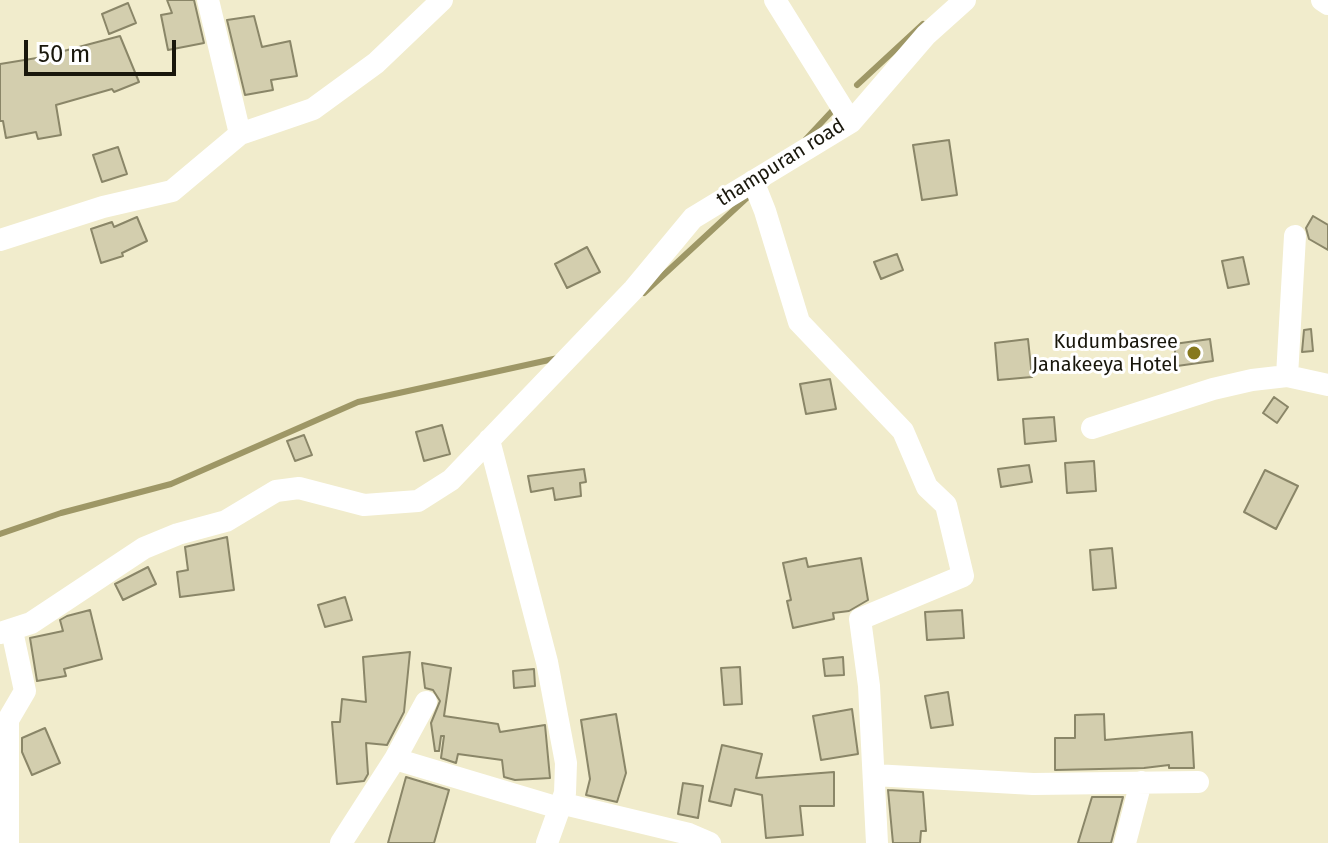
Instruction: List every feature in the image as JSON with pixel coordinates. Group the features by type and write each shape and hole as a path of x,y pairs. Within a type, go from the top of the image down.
{"street":[{"path":"208,0 240,134"},
{"path":"0,240 103,207 172,191 240,134 313,109 376,63 442,0"},
{"path":"775,0 851,122"},
{"name":"thampuran road","path":"6,632 31,623 144,548 178,534 226,521 276,491 299,488 364,505 418,501 451,480 634,289 693,218 756,189 813,145 851,122 926,35 965,0"},
{"path":"1322,0 1328,4"},
{"path":"756,189 799,322 903,431 927,487 946,505 963,576 860,619 869,686 877,843"},
{"path":"1287,376 1295,236"},
{"path":"1092,428 1213,389 1287,376 1328,385"},
{"path":"489,440 547,662 566,763 565,793 547,843"},
{"path":"6,632 25,691 8,720 8,843"},
{"path":"341,843 395,759 426,702"},
{"path":"395,759 560,805 689,834 710,843"},
{"path":"874,775 1033,784 1198,782"},
{"path":"1125,843 1141,782"}],"building":[{"path":"167,0 194,0 204,43 168,50 161,15 172,13"},
{"path":"128,3 136,23 109,34 102,14"},
{"path":"254,16 262,47 290,41 297,76 271,80 273,90 245,95 227,20"},
{"path":"120,36 139,82 114,92 112,89 56,105 61,135 38,139 36,132 6,138 3,121 0,121 0,64 61,54"},
{"path":"949,140 957,195 922,200 913,145"},
{"path":"118,147 127,174 102,182 93,155"},
{"path":"1313,216 1328,225 1328,250 1309,239 1306,228"},
{"path":"137,217 147,241 122,253 123,256 101,263 91,229 112,222 114,227"},
{"path":"587,247 600,272 567,288 555,264"},
{"path":"897,254 903,270 881,279 874,262"},
{"path":"1243,257 1249,284 1228,288 1222,261"},
{"path":"1311,329 1313,351 1302,352 1304,330"},
{"path":"1028,339 1032,377 998,380 995,343"},
{"name":"Kudumbasree Janakeeya Hotel","path":"1210,339 1213,361 1177,366 1174,344"},
{"path":"830,379 836,409 806,414 800,384"},
{"path":"1274,397 1288,407 1277,423 1263,413"},
{"path":"1054,417 1056,441 1025,444 1023,419"},
{"path":"442,425 450,454 424,461 416,432"},
{"path":"304,435 312,455 295,461 287,441"},
{"path":"1094,461 1096,491 1067,493 1065,463"},
{"path":"1029,465 1032,482 1001,487 998,469"},
{"path":"584,469 586,482 580,483 581,496 555,500 553,488 531,492 528,476"},
{"path":"1265,470 1298,486 1276,529 1244,512"},
{"path":"227,537 234,590 180,597 177,572 188,570 185,547"},
{"path":"1112,548 1116,588 1093,590 1090,550"},
{"path":"806,558 808,567 861,558 868,600 849,611 833,613 834,619 793,628 783,563"},
{"path":"148,567 156,584 123,600 115,584"},
{"path":"345,597 352,620 325,627 318,605"},
{"path":"90,610 102,659 64,669 66,676 37,681 30,638 63,631 60,620"},
{"path":"962,610 964,638 927,640 925,612"},
{"path":"410,652 404,712 387,745 366,743 368,774 364,781 337,784 332,722 340,722 342,699 366,702 363,657"},
{"path":"843,657 844,675 825,676 823,659"},
{"path":"422,663 451,668 444,716 498,724 500,732 545,725 550,778 515,780 504,777 502,760 458,754 456,763 441,758 444,736 441,736 439,751 435,751 431,723 440,701 433,690 425,688"},
{"path":"740,667 742,704 724,705 721,668"},
{"path":"534,669 535,686 514,688 513,671"},
{"path":"948,692 953,725 931,728 925,696"},
{"path":"852,709 858,754 821,760 813,716"},
{"path":"616,714 626,773 617,802 586,795 590,779 581,720"},
{"path":"1104,714 1105,740 1192,732 1194,768 1169,768 1169,765 1055,770 1055,738 1075,738 1075,715"},
{"path":"45,728 60,763 32,775 22,752 22,738"},
{"path":"722,745 762,754 756,778 834,772 834,806 800,806 803,835 766,838 762,795 735,789 731,806 709,801"},
{"path":"406,777 449,790 434,843 388,843"},
{"path":"683,783 703,786 698,818 678,814"},
{"path":"888,790 923,792 926,831 921,831 920,843 893,843"},
{"path":"1092,797 1123,797 1111,843 1078,843"}],"waterway":[{"path":"857,85 923,24"},
{"path":"806,139 834,109"},
{"path":"644,293 750,195"},
{"path":"0,534 61,513 171,484 358,402 558,358"}],"place":[{"name":"Kudumbasree Janakeeya Hotel","path":"1194,353"}]}
